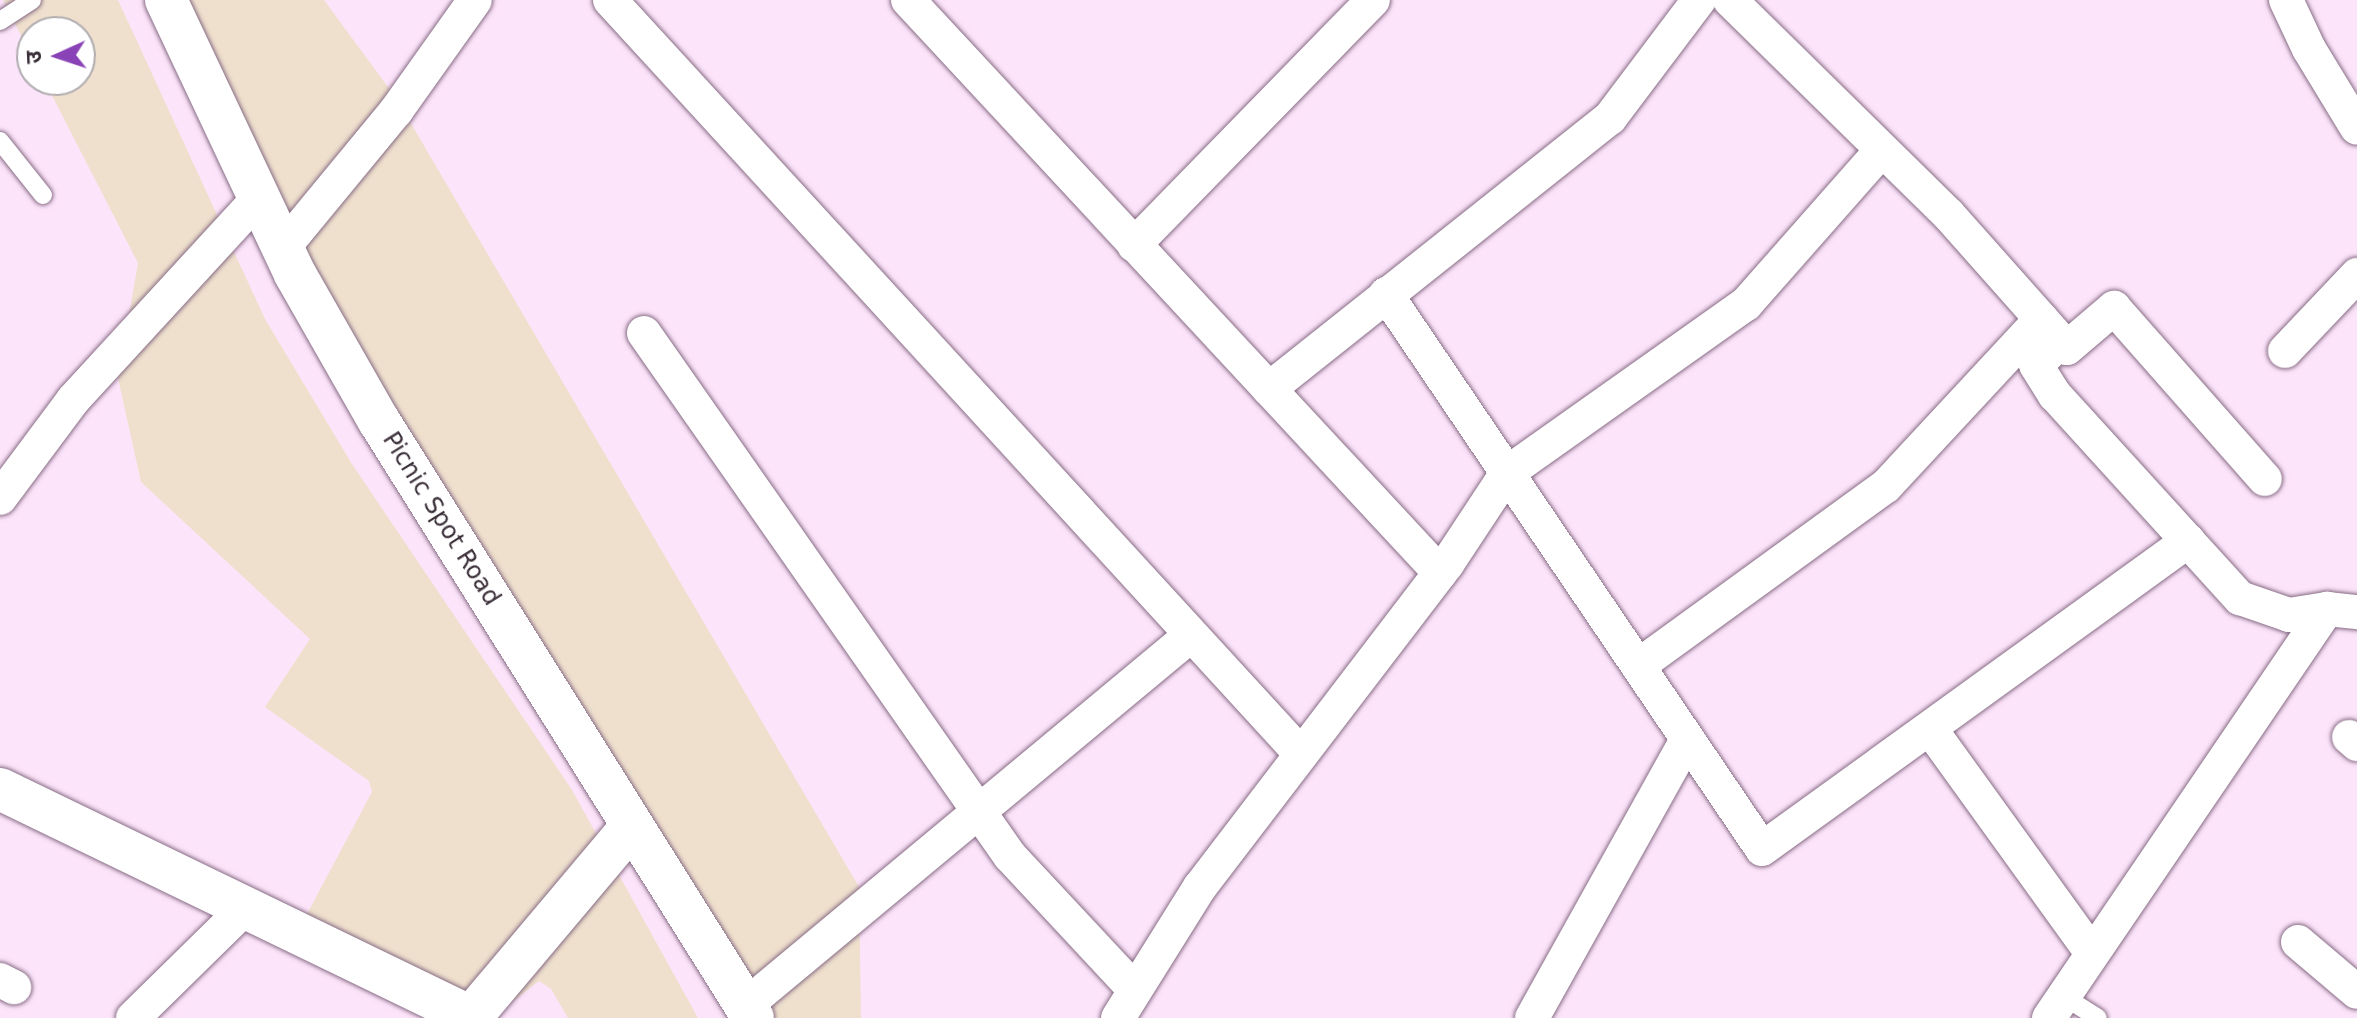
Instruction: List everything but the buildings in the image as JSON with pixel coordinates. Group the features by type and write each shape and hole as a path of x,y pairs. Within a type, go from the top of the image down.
{"street":[{"name":"Picnic Spot Road","path":"166,0 283,248 379,421 749,1012"},
{"path":"283,248 396,111 475,0"},
{"path":"610,0 1301,754"},
{"path":"908,0 1440,573"},
{"path":"1134,245 1373,0"},
{"path":"1269,389 1610,118 1699,0"},
{"path":"1730,0 1882,150 2067,348 2114,308 2265,479"},
{"path":"2286,0 2352,111"},
{"path":"644,333 1010,856 1126,1004 1200,887 1440,573 1507,473 1746,304 1882,150"},
{"path":"0,498 73,400 259,198"},
{"path":"2285,351 2357,275"},
{"path":"1386,294 1762,849 1931,730 2188,541"},
{"path":"2051,331 2036,365 2055,395 2240,598 2289,615 2342,610"},
{"path":"1638,666 1886,486 2051,331"},
{"path":"2056,1007 2342,610"},
{"path":"749,1012 1191,635"},
{"path":"1931,730 2092,953"},
{"path":"1532,1018 1687,739"},
{"path":"0,789 471,1018 632,826"},
{"path":"133,1018 245,908"},
{"path":"2298,942 2357,992"}],"lane":[{"path":"0,21 32,0"},
{"path":"0,141 43,195"},
{"path":"2056,1007 2098,1018"}],"shaded area":[{"path":"3,0 118,0 265,319 352,464 572,790 698,1018 568,1018 551,989 539,981 492,1018 291,944 372,792 369,781 265,707 310,639 141,482 118,378 138,263 52,96 96,96 96,16 16,16 16,26"},
{"path":"174,0 324,0 396,98 859,887 861,1018 766,1018 326,314"}]}
